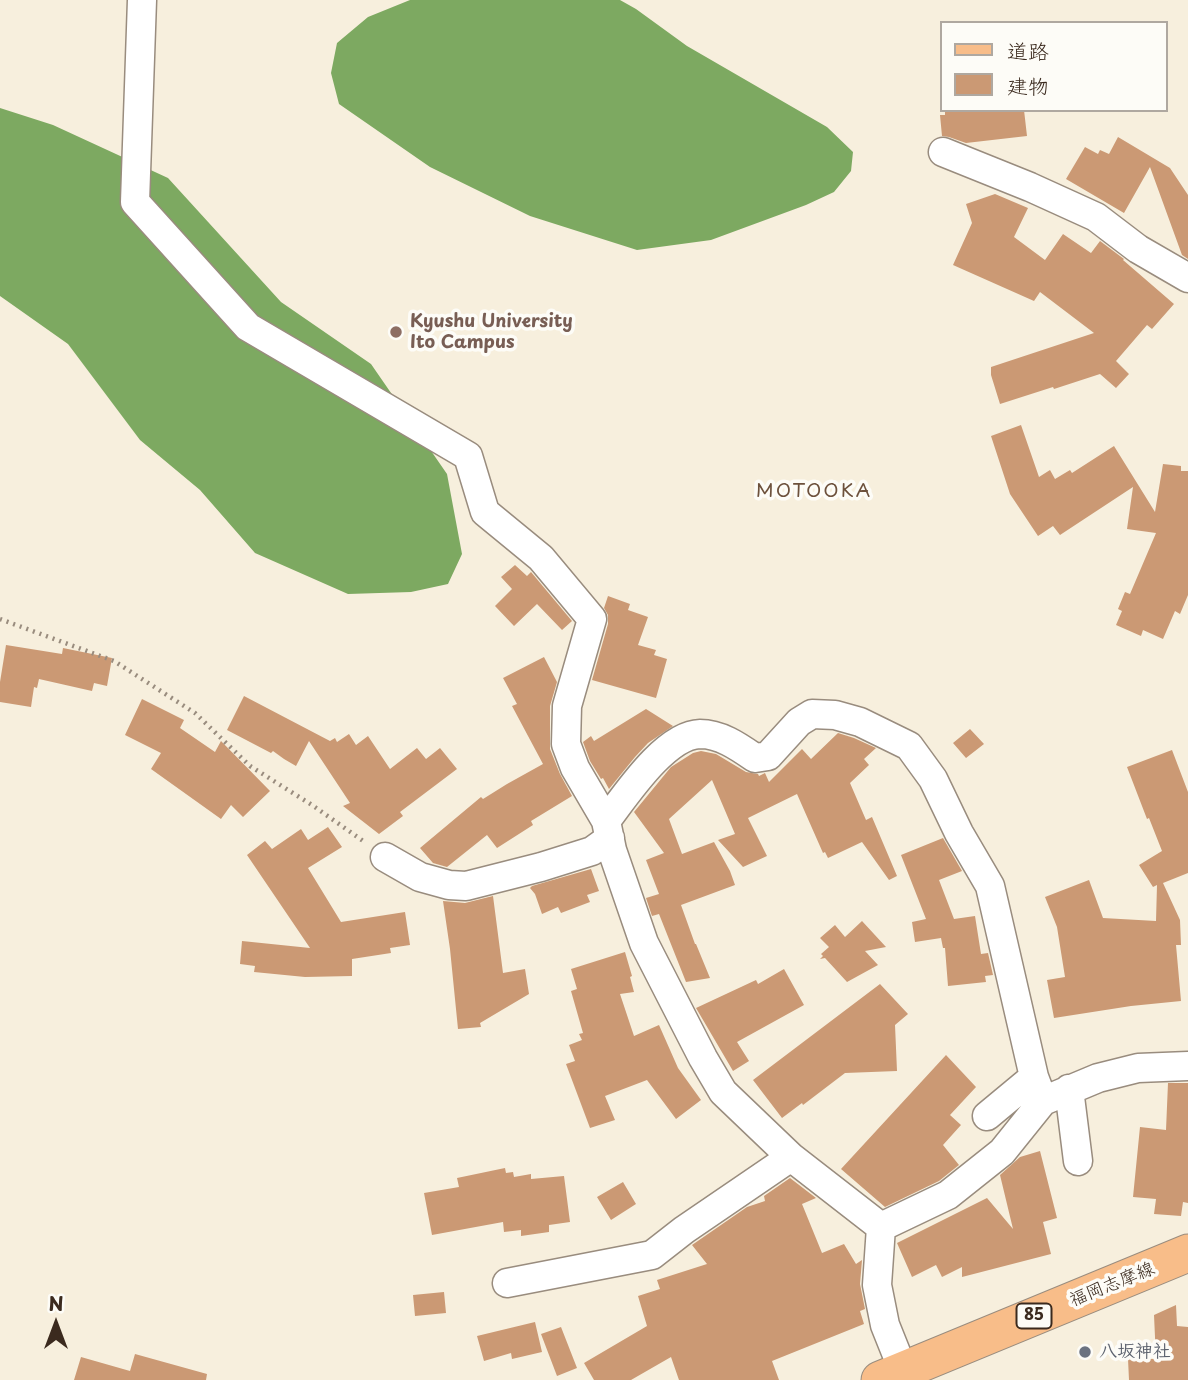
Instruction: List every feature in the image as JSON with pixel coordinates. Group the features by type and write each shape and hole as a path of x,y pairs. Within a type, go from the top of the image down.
{"main road":[{"name":"福岡志摩線","path":"892,1375 1188,1253"}],"street":[{"path":"142,0 135,202 248,327 468,456 485,512 541,558 592,619 567,706 566,744 575,768 608,829 644,943 723,1092 791,1157 881,1227"},
{"path":"943,152 1096,217 1138,249 1188,278"},
{"path":"385,857 420,877 449,885 466,886 592,851 652,763 678,741 699,734 719,737 754,758 768,756 799,722 812,714 823,714 860,722 909,746 933,779 990,886 1039,1089 1002,1152 948,1195 881,1227"},
{"path":"987,1116 1039,1089 1069,1089 1138,1068 1188,1066"},
{"path":"1069,1089 1078,1161"},
{"path":"507,1283 652,1255 791,1157"},
{"path":"881,1227 877,1285 892,1375"}],"path":[{"path":"0,619 114,661 195,713 250,766 312,805 385,857"}],"green space":[{"path":"410,0 620,0 687,46 827,127 853,152 851,171 834,192 711,240 637,250 530,216 430,167 339,104 331,73 337,43 368,17"},
{"path":"0,108 53,125 168,178 281,302 371,364 447,474 462,554 448,584 411,592 348,594 255,553 200,490 140,440 68,344 0,296"}],"building":[{"path":"945,112 1024,112 1027,136 966,143 942,136 940,115 945,115"},
{"path":"1118,137 1170,168 1188,195 1188,259 1182,255 1150,167 1124,213 1066,179 1085,147 1098,154 1100,150 1109,154"},
{"path":"995,194 1028,208 1014,237 1045,260 1063,234 1091,253 1100,241 1174,304 1152,329 1147,325 1116,361 1129,374 1116,388 1100,374 1000,404 991,367 1094,333 1040,292 1034,301 953,265 972,223 966,204"},
{"path":"1021,425 1039,477 1050,470 1055,479 1070,470 1072,473 1114,446 1155,512 1163,464 1181,466 1181,471 1188,471 1188,595 1180,614 1175,611 1163,639 1143,630 1141,636 1116,625 1122,611 1118,609 1125,592 1130,594 1156,533 1127,529 1133,487 1060,535 1053,526 1038,536 1010,494 991,436"},
{"path":"515,565 527,576 531,572 572,621 562,630 537,604 514,626 495,606 512,589 501,577"},
{"path":"608,596 630,604 628,610 648,617 638,645 656,650 654,655 667,659 656,698 592,680 608,624 608,615 604,608"},
{"path":"6,645 62,654 63,648 112,658 107,686 94,683 92,691 39,679 37,688 34,687 31,707 0,702"},
{"path":"544,657 557,682 550,706 550,749 572,796 531,821 533,825 497,848 487,835 447,867 433,863 420,848 481,797 483,799 543,764 512,706 517,704 503,678"},
{"path":"244,696 330,741 335,738 337,742 349,734 356,745 368,736 390,769 417,748 426,759 440,748 457,769 400,812 403,816 379,834 343,806 350,803 309,741 296,766 273,751 271,753 227,730"},
{"path":"142,699 184,720 180,728 215,752 221,741 270,791 243,817 231,805 221,819 151,769 161,753 125,735"},
{"path":"646,709 673,726 648,743 609,789 590,761 583,742 591,736 594,741"},
{"path":"970,729 984,744 966,758 953,743"},
{"path":"838,733 876,748 864,759 869,765 850,783 866,820 872,817 897,876 889,880 862,842 828,858 825,852 823,853 797,794 748,818 767,856 743,867 718,840 735,834 712,780 669,819 682,854 714,842 735,885 681,905 710,978 686,982 659,914 652,916 646,898 659,894 646,860 664,853 634,812 671,767 693,753 701,751 716,754 746,772 759,776 765,773 769,782 802,749 811,759"},
{"path":"1172,750 1188,792 1188,873 1163,883 1180,920 1181,945 1176,945 1181,1001 1054,1018 1047,980 1065,977 1057,927 1045,897 1089,880 1103,918 1156,921 1157,885 1153,887 1139,865 1162,851 1127,767"},
{"path":"328,827 342,847 308,868 341,922 405,912 410,945 390,948 391,953 352,959 352,976 305,977 254,972 255,966 240,964 242,941 310,948 247,855 265,841 272,849 301,829 308,840"},
{"path":"943,838 962,871 939,880 954,919 975,916 981,954 988,953 993,975 985,976 986,982 948,986 945,948 941,938 915,942 912,922 926,919 901,855"},
{"path":"591,869 599,891 587,895 590,902 561,913 558,907 542,914 530,888 532,886"},
{"path":"493,896 503,973 525,969 529,994 480,1023 481,1027 458,1029 443,901 465,903"},
{"path":"862,921 886,947 865,951 878,965 847,982 825,958 820,959 823,956 821,954 829,947 820,938 835,925 845,937"},
{"path":"625,952 634,992 620,994 634,1036 659,1025 678,1068 701,1100 676,1119 647,1080 605,1096 615,1120 590,1128 566,1064 575,1061 569,1045 582,1040 579,1034 583,1033 571,991 577,989 571,969"},
{"path":"784,969 804,1005 737,1042 749,1061 733,1071 696,1008 756,980 758,984"},
{"path":"880,984 908,1014 895,1025 897,1071 845,1073 782,1118 753,1080"},
{"path":"946,1055 976,1087 950,1115 961,1125 943,1145 959,1165 939,1181 885,1207 841,1169"},
{"path":"1168,1083 1188,1083 1188,1203 1183,1202 1181,1216 1154,1214 1156,1199 1133,1197 1140,1127 1166,1130"},
{"path":"1040,1151 1057,1218 1043,1222 1051,1254 962,1277 962,1267 942,1277 936,1265 912,1277 897,1243 987,1198 1013,1229 1000,1175 1020,1157"},
{"path":"505,1168 506,1173 513,1172 514,1177 531,1174 531,1179 564,1176 570,1222 549,1225 549,1232 521,1236 521,1230 504,1232 503,1222 432,1235 424,1193 459,1187 457,1178"},
{"path":"790,1178 816,1198 802,1204 822,1253 844,1244 856,1264 862,1260 860,1284 865,1309 860,1311 864,1324 772,1361 779,1380 679,1380 671,1357 631,1380 594,1380 584,1363 647,1326 638,1296 660,1289 657,1280 707,1264 692,1245 747,1207 765,1201 764,1196"},
{"path":"623,1182 636,1204 611,1220 597,1197"},
{"path":"444,1292 446,1313 415,1316 413,1295"},
{"path":"1176,1305 1177,1326 1188,1327 1188,1380 1129,1380 1128,1359 1156,1359 1154,1315"},
{"path":"535,1322 542,1352 512,1359 511,1353 484,1361 477,1336"},
{"path":"561,1327 577,1368 557,1376 541,1334"},
{"path":"135,1354 207,1374 206,1380 74,1380 81,1357 130,1371"}],"place":[{"name":"Kyushu University Ito Campus","path":"396,332"},
{"name":"八坂神社","path":"1085,1352"}],"district":[{"name":"MOTOOKA","path":"814,492"}]}
